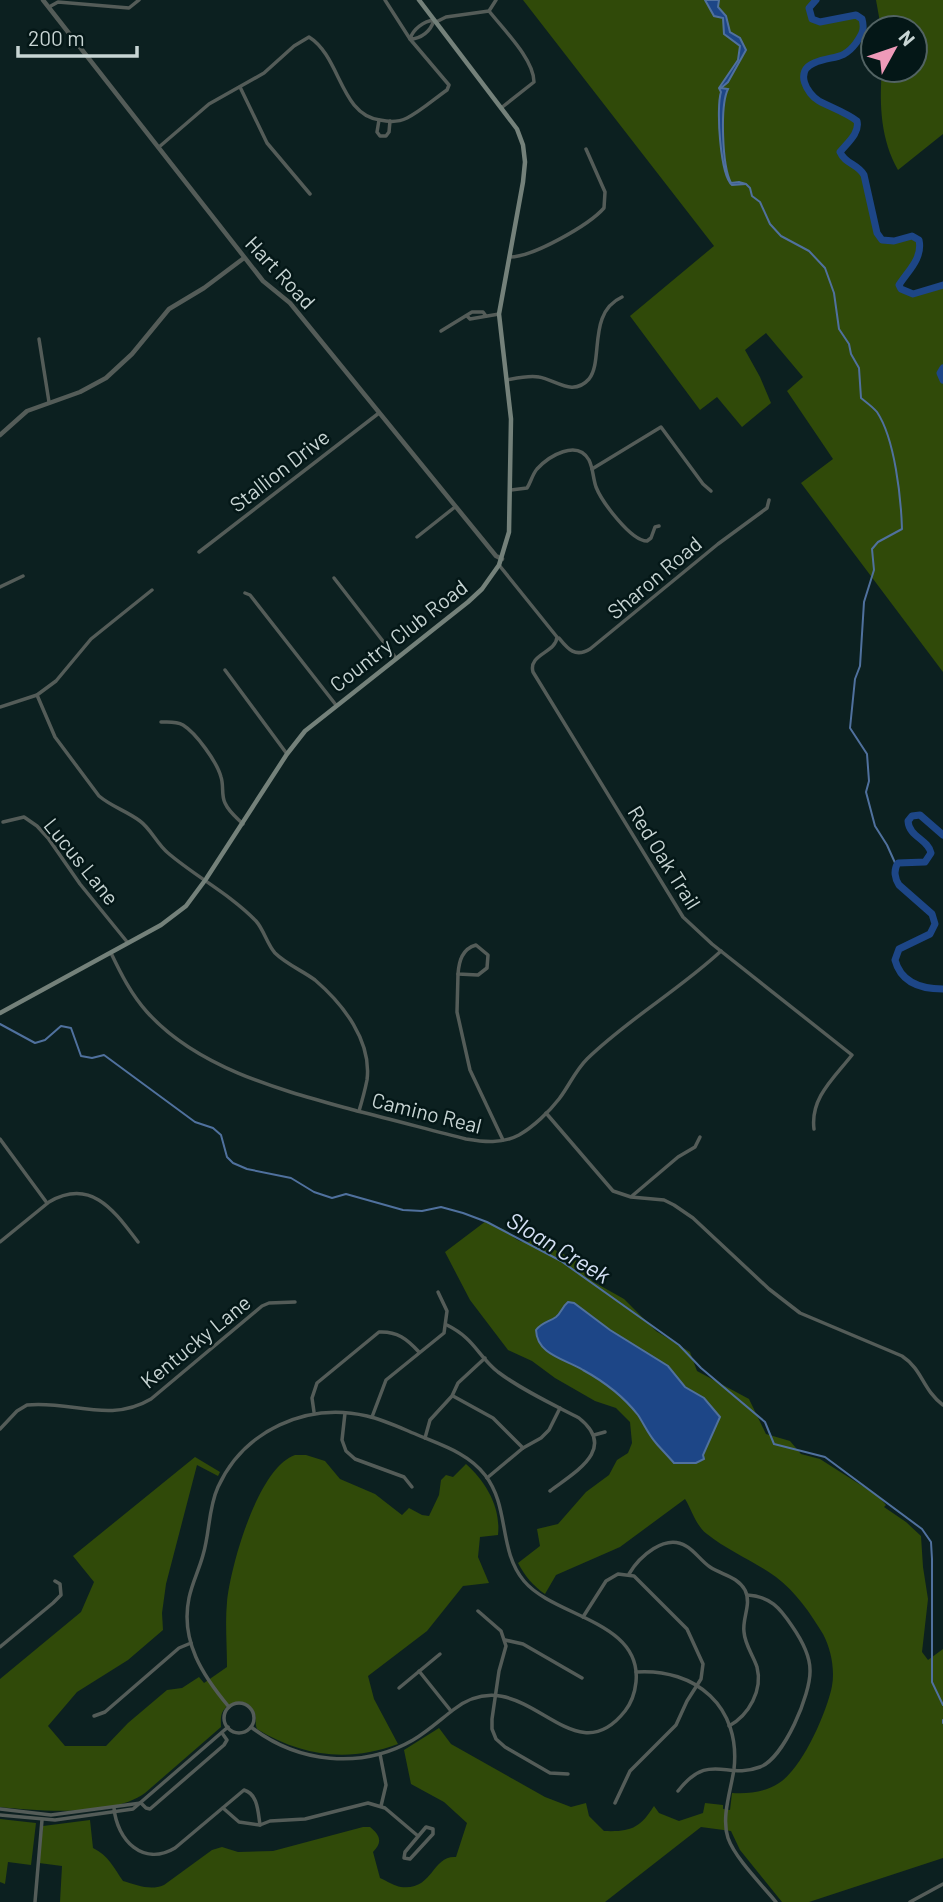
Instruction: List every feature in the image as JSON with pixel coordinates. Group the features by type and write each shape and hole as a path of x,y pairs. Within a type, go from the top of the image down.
{"main road":[{"name":"Country Club Road","path":"0,1013 111,953 186,906 305,731 468,602 482,589 502,559 509,532 511,419 499,314 525,162 523,145 517,129 502,108 419,0"}],"street":[{"name":"Hart Road","path":"43,0 244,258 263,281 290,303 455,507 496,556 502,559"},
{"path":"49,7 58,2 129,8 139,0"},
{"path":"159,147 209,104 264,73 294,46 309,37 334,66 353,105 364,115 390,121 409,117 449,88 410,39 385,0"},
{"path":"410,39 412,33 427,21 489,11 496,0"},
{"path":"489,11 528,62 534,82 502,108"},
{"path":"410,39 417,39 432,28 435,21"},
{"path":"240,87 267,143 310,194"},
{"path":"379,120 377,132 386,136 390,121"},
{"path":"508,257 521,257 537,251 604,208 605,192 586,149"},
{"path":"0,435 27,411 80,392 106,378 133,353 169,309 204,288 244,258"},
{"path":"507,380 534,376 568,387 586,382 592,372 602,322 612,303 622,297"},
{"path":"441,331 472,312 483,312 486,316 499,314"},
{"path":"39,339 49,402"},
{"name":"Stallion Drive","path":"199,552 379,413"},
{"path":"592,469 661,427 711,491"},
{"path":"511,491 527,488 537,469 565,451 580,452 589,460 601,497 637,539 647,541 655,527 659,526"},
{"name":"Sharon Road","path":"555,633 573,652 581,654 590,649 718,544 767,508 768,500"},
{"path":"417,537 455,507"},
{"path":"499,565 555,633"},
{"path":"0,587 23,576"},
{"path":"334,578 396,658"},
{"path":"0,707 37,695 56,681 91,639 152,590"},
{"path":"245,593 250,595 336,705"},
{"name":"Red Oak Trail","path":"555,633 556,643 534,661 533,672 681,914 721,951 852,1055 818,1098 814,1112 814,1129"},
{"path":"225,670 288,754"},
{"path":"37,695 55,737 99,796 108,804 131,814 143,823 167,852 206,879 255,920 275,953 314,980 349,1018 363,1046 367,1070 359,1111"},
{"path":"161,722 174,722 184,726 210,755 223,780 223,800 230,813 243,824"},
{"name":"Lucus Lane","path":"3,822 23,817 37,826 128,943"},
{"path":"458,974 474,975 483,972 488,964 488,954 480,946 468,948 460,958 458,974 457,1012 470,1070 503,1140"},
{"name":"Camino Real","path":"111,953 127,986 147,1013 195,1051 240,1075 286,1092 488,1143 520,1134 546,1113 557,1102 584,1062 613,1035 721,951"},
{"path":"546,1113 610,1188 631,1197 664,1200 678,1208 693,1218 769,1289 800,1313 913,1363 925,1387 943,1405"},
{"path":"631,1197 678,1157 695,1147 700,1137"},
{"path":"0,1139 47,1203"},
{"path":"0,1242 58,1196 78,1193 96,1197 113,1210 138,1242"},
{"path":"372,1417 386,1380 444,1333 447,1311 438,1292"},
{"name":"Kentucky Lane","path":"0,1429 17,1411 27,1405 115,1411 138,1407 262,1306 269,1303 295,1302"},
{"path":"447,1325 460,1331 499,1372 589,1426 594,1435 594,1450 590,1459 550,1491"},
{"path":"314,1413 312,1398 317,1383 379,1332 390,1331 400,1335 419,1352"},
{"path":"425,1438 430,1420 452,1396 464,1376 485,1358"},
{"path":"452,1396 493,1418 523,1448"},
{"path":"487,1478 523,1448 541,1438 549,1430 560,1408"},
{"path":"229,1707 202,1671 191,1643 188,1601 204,1555 213,1499 235,1460 262,1435 289,1420 314,1413 345,1413 372,1417 464,1457 487,1478 501,1507 508,1552 518,1574 542,1597 619,1638 631,1654 636,1672 634,1693 627,1708 610,1724 588,1732 567,1729 522,1703 496,1694 475,1696 415,1739 380,1754 345,1759 315,1756 287,1748 251,1727"},
{"path":"345,1413 342,1440 346,1451 355,1459 404,1477 412,1487"},
{"path":"594,1435 605,1432"},
{"path":"629,1574 638,1562 658,1547 678,1540 711,1568 737,1580 747,1595 744,1634 757,1667 758,1683 747,1712 729,1726"},
{"path":"583,1617 606,1581 618,1574 629,1574 643,1582 690,1633 703,1664 698,1685 676,1725 627,1775 615,1803"},
{"path":"0,1647 61,1595 60,1584 55,1581"},
{"path":"678,1791 698,1773 713,1768 748,1770 760,1767 777,1755 807,1691 810,1678 806,1651 788,1620 766,1598 747,1595"},
{"path":"478,1611 498,1628 505,1640 492,1724 496,1739 545,1770 568,1774"},
{"path":"505,1640 523,1644 582,1678"},
{"path":"94,1716 105,1712 179,1648 191,1643"},
{"path":"398,1688 440,1654"},
{"path":"419,1671 452,1711"},
{"path":"636,1672 664,1672 698,1685 717,1703 729,1726 734,1751 727,1820 729,1839 776,1902"},
{"path":"243,1703 251,1709 254,1718 251,1727 239,1733 228,1727 225,1719 229,1707 243,1703"},
{"path":"0,1812 42,1817 114,1811 141,1803 228,1727"},
{"path":"141,1803 148,1810 224,1745 226,1740 222,1733"},
{"path":"380,1754 386,1785 381,1806"},
{"path":"114,1811 118,1829 131,1845 143,1852 158,1854 176,1848 241,1792 247,1790 255,1797 260,1825"},
{"path":"223,1808 239,1822 260,1825 305,1819 364,1804 381,1806 418,1836"},
{"path":"35,1902 42,1817"},
{"path":"426,1827 433,1829 433,1834 412,1857 406,1859 403,1854 418,1836 426,1827"},
{"path":"910,1902 943,1884"}],"green space":[{"path":"523,0 815,0 809,8 811,17 816,21 859,18 859,37 852,46 838,57 812,63 804,74 803,83 816,98 857,122 858,126 840,152 863,175 874,225 882,240 894,242 912,236 918,241 915,258 899,284 901,289 913,295 943,286 943,366 939,373 943,381 943,672 801,483 833,459 787,391 803,377 766,333 745,350 771,403 742,427 717,397 700,410 630,316 714,246"},
{"path":"876,0 943,0 943,134 898,170 888,147 882,122 881,84 929,84 929,14 878,14"},
{"path":"486,1221 521,1242 533,1239 579,1262 592,1281 624,1299 656,1331 690,1352 697,1371 749,1399 766,1434 790,1441 801,1454 820,1459 878,1496 886,1505 884,1507 921,1536 928,1599 922,1652 928,1660 943,1649 943,1858 809,1902 782,1902 740,1850 731,1831 701,1827 605,1902 60,1902 62,1866 39,1863 43,1826 90,1820 93,1848 107,1858 123,1881 143,1887 164,1885 212,1850 222,1847 238,1852 273,1851 363,1827 370,1827 379,1839 373,1852 380,1878 401,1887 420,1884 442,1861 456,1857 467,1823 444,1802 411,1784 404,1750 439,1728 451,1744 545,1797 571,1807 586,1803 589,1816 604,1831 621,1831 634,1827 654,1806 659,1813 679,1821 703,1813 705,1803 723,1805 723,1809 730,1810 732,1793 757,1792 774,1786 788,1776 805,1753 825,1710 832,1686 833,1666 826,1640 790,1589 768,1571 703,1531 685,1499 620,1547 556,1575 545,1594 526,1576 518,1563 540,1546 537,1529 558,1524 586,1492 609,1475 617,1460 628,1453 632,1443 630,1422 616,1408 595,1401 532,1361 508,1350 470,1300 445,1252"},
{"path":"295,1455 306,1455 325,1461 340,1479 375,1494 402,1515 409,1508 429,1516 439,1495 441,1480 446,1475 453,1477 466,1464 491,1496 497,1515 498,1535 480,1537 478,1557 489,1583 463,1586 427,1631 368,1676 374,1699 398,1744 379,1750 343,1755 308,1751 257,1729 252,1708 237,1702 223,1711 221,1727 145,1793 131,1801 75,1811 0,1807 0,1679 81,1612 94,1582 73,1556 195,1457 220,1472 218,1476 197,1465 166,1584 162,1613 163,1630 128,1660 77,1692 48,1726 65,1746 106,1746 167,1690 182,1688 199,1677 204,1683 227,1667 227,1602 241,1542 258,1497 269,1478 282,1463"},
{"path":"0,1819 36,1823 31,1865 8,1862 5,1884 0,1882"}],"water":[{"path":"705,0 719,0 718,7 726,16 730,32 740,38 746,50 728,82 721,88 728,89 723,121 728,175 731,183 746,184 732,185 728,179 719,125 719,88 738,60 740,46 724,34 723,18 714,16"},
{"path":"568,1302 574,1303 610,1330 668,1366 685,1387 704,1398 720,1417 703,1455 704,1459 696,1463 674,1463 620,1396 598,1379 553,1355 541,1345 536,1330 556,1317"}],"waterway":[{"path":"816,0 809,8 812,19 820,22 856,15 862,19 863,29 856,43 846,53 808,67 804,82 810,93 819,101 857,121 855,134 840,152 864,175 877,233 882,240 894,241 912,236 919,240 919,253 899,285 901,289 913,294 943,285"},
{"path":"746,184 752,196 760,202 770,224 781,236 809,251 825,268 834,293 839,329 859,368 861,398 877,412 893,453 902,529 878,542 872,549 874,570 864,602 860,666 855,679 850,728 867,754 869,781 866,792 875,826 896,865"},
{"path":"943,368 940,373 943,380"},
{"path":"943,835 920,815 912,816 908,821 909,826 931,853 925,862 898,863 895,869 899,885 932,914 935,924 930,934 899,949 895,960 898,968 913,983 927,988 943,989"},
{"name":"Sloan Creek","path":"0,1024 35,1043 45,1040 61,1026 71,1028 81,1056 92,1058 104,1055 195,1122 213,1128 221,1135 227,1157 247,1169 291,1178 314,1192 332,1198 346,1194 403,1210 422,1211 441,1207 487,1222 561,1261 679,1345 701,1368 765,1422 774,1444 825,1457 922,1529 931,1542 932,1682 943,1705"}]}
